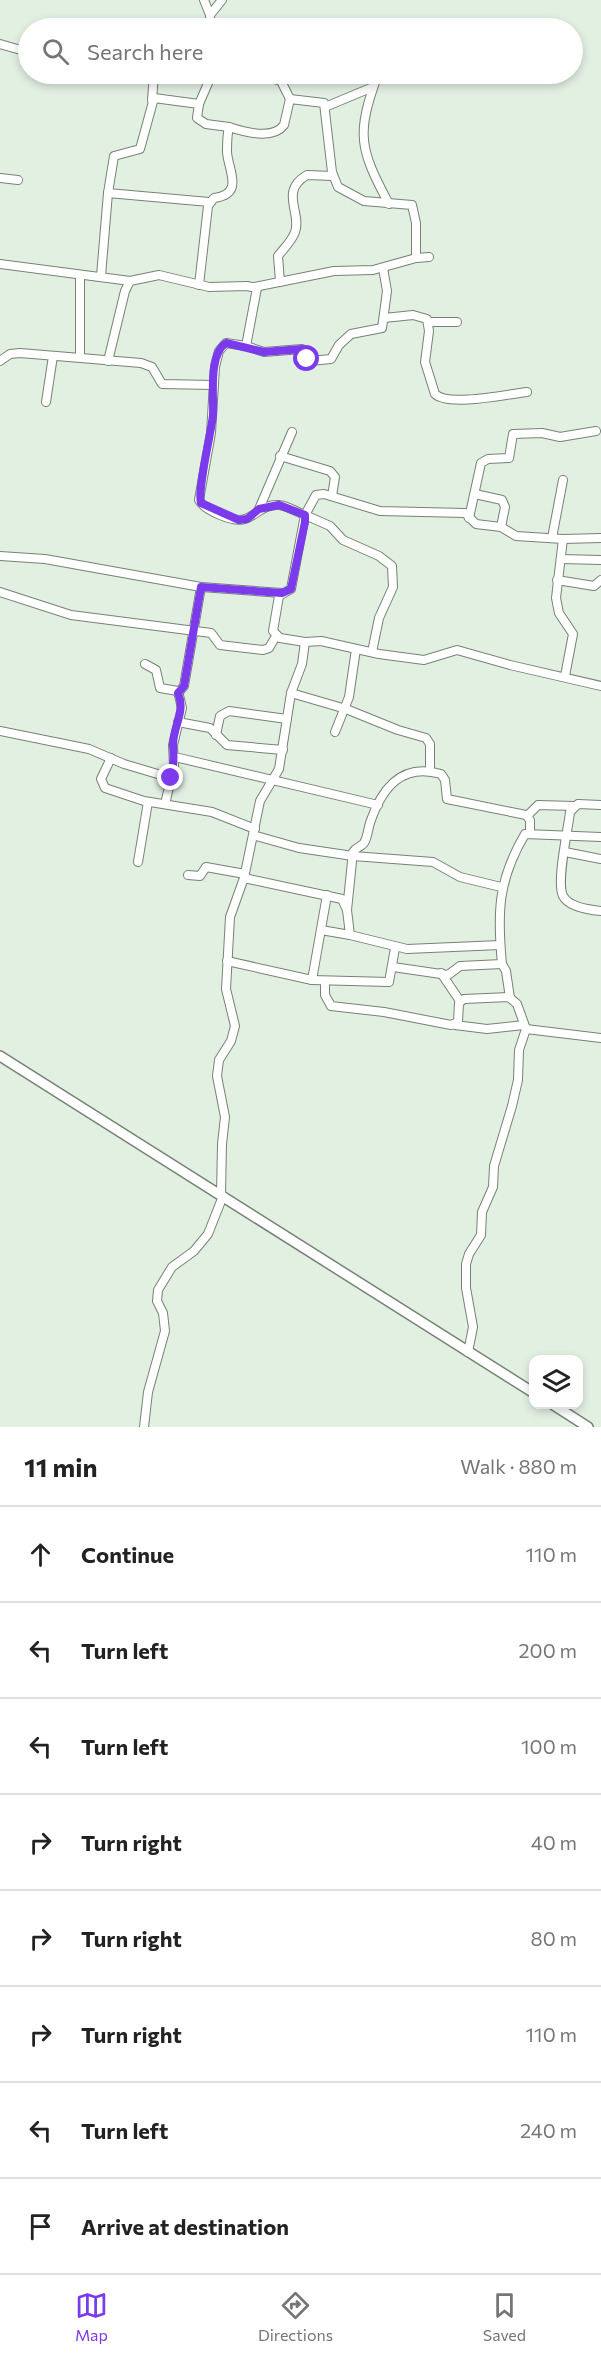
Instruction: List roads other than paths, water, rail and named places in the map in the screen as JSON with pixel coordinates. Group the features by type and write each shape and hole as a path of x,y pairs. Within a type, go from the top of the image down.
{"main road":[{"path":"0,1056 529,1390"},
{"path":"560,1409 588,1427"}],"street":[{"path":"204,0 210,15 222,0"},
{"path":"0,44 18,49"},
{"path":"101,276 112,159 117,154 140,149 152,100 153,84"},
{"path":"208,84 199,104 197,118 200,121 257,134 282,129 290,99 282,84"},
{"path":"374,84 364,122 363,149 374,177 389,204"},
{"path":"325,106 373,87"},
{"path":"152,100 160,97 199,104"},
{"path":"290,99 320,101 325,106 333,176 338,187 364,201 412,205 416,223 416,258"},
{"path":"108,193 209,202 226,196 232,184 232,169 227,153 229,127"},
{"path":"280,282 278,256 288,244 297,225 292,204 295,188 307,175 333,176"},
{"path":"0,178 18,180"},
{"path":"199,285 209,202"},
{"path":"0,264 130,281 159,275 199,285 254,286 334,271 383,268 416,258 429,257"},
{"path":"372,652 379,618 393,587 392,564 343,540 324,522 279,505 259,509 247,519 239,520 201,503 200,489 211,433 217,356 221,346 226,343 264,352 302,349 310,361 329,360 351,334 379,330 384,318 387,291 383,268"},
{"path":"80,275 80,357"},
{"path":"108,361 130,281"},
{"path":"246,346 258,293 254,286"},
{"path":"384,318 420,315 428,322 457,322"},
{"path":"428,322 425,362 433,388 439,398 454,400 527,392"},
{"path":"0,361 14,353 148,364 162,384 214,385"},
{"path":"46,402 53,356"},
{"path":"470,518 481,463 488,459 509,458 513,434 542,433 560,437 596,431"},
{"path":"259,509 291,432"},
{"path":"280,456 330,471 335,477 332,496"},
{"path":"552,538 564,480"},
{"path":"475,494 502,500 505,507 501,527"},
{"path":"0,556 45,559 109,573 201,587 282,593 291,589 305,515 316,495 332,496 380,511 465,513 476,524 501,527 516,536 601,538"},
{"path":"563,538 557,580 560,613 573,634 565,676"},
{"path":"561,559 601,560"},
{"path":"557,580 594,586 601,580"},
{"path":"178,693 184,686 201,587"},
{"path":"0,592 70,615 211,633 220,645 263,650 269,648 276,636"},
{"path":"282,593 275,612 273,631 276,636 306,642 321,641 424,660 457,650 601,686"},
{"path":"144,1427 148,1392 165,1331 163,1313 158,1301 158,1290 172,1267 194,1251 208,1234 222,1195 222,1144 225,1117 217,1076 219,1060 231,1041 235,1026 226,989 231,911 244,876 260,801 279,769 291,693 302,664 306,642"},
{"path":"335,732 346,709 356,649"},
{"path":"145,664 156,669 160,688 176,690 182,708 173,745 175,757 165,804"},
{"path":"291,693 346,709 398,730 426,738 430,744 430,771"},
{"path":"216,735 220,716 229,711 287,719"},
{"path":"178,722 210,728 226,745 283,750"},
{"path":"0,731 89,749 171,778"},
{"path":"175,757 378,805"},
{"path":"111,758 101,779 103,785 148,802 212,812 254,832 299,848 353,856 433,862 460,877 501,887"},
{"path":"350,935 347,910 355,848 365,842 378,805 396,778 415,771 430,771 444,777 446,796 449,800 528,815"},
{"path":"138,862 148,802"},
{"path":"528,815 538,805 601,805"},
{"path":"574,806 570,812 567,835 561,887 563,896 579,907 601,911"},
{"path":"528,815 530,832"},
{"path":"510,998 500,945 501,887 524,836 530,832 601,837"},
{"path":"565,852 601,859"},
{"path":"188,875 200,876 206,867 342,898 347,910"},
{"path":"312,980 327,895"},
{"path":"321,930 350,935 395,948 500,945"},
{"path":"227,961 325,982 389,982 395,948"},
{"path":"393,968 451,974 460,966 502,964"},
{"path":"441,973 460,1001 458,1022 455,1025"},
{"path":"325,982 325,995 331,1006 487,1029 525,1027 601,1038"},
{"path":"460,1001 466,998 510,998 517,1004 525,1027 519,1050 518,1080 494,1166 493,1188 482,1212 481,1235 466,1264 466,1288 473,1326 468,1352"}]}
